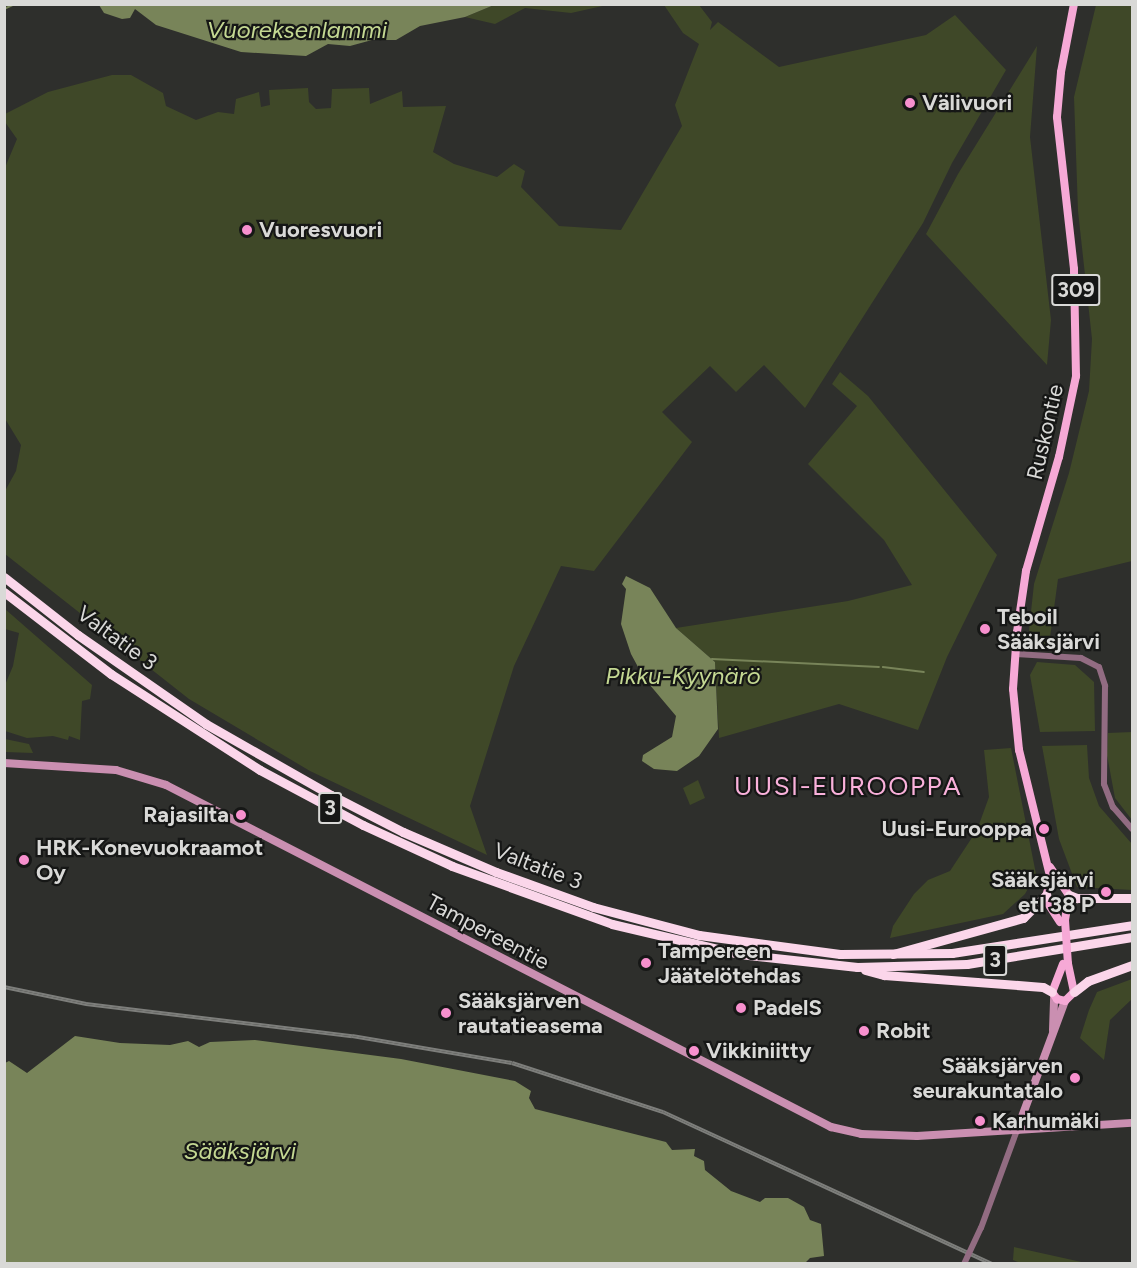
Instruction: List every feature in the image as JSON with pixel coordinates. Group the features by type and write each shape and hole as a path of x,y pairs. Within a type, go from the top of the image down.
{"highway":[{"name":"Valtatie 3","path":"4,577 86,641 206,724 331,795 414,836 543,890 660,926 768,947 888,956 989,949 1132,925"},
{"name":"Valtatie 3","path":"4,592 111,674 227,750 363,825 452,866 538,900 656,937 739,954 857,967 968,964 1132,937"},
{"path":"888,956 1023,918 1047,893"},
{"path":"1069,895 1077,898 1132,898"},
{"path":"1074,992 1088,981 1132,965"},
{"path":"857,967 884,975 1042,987 1053,995"}],"main road":[{"name":"Ruskontie","path":"1047,893 1051,880 1019,750 1015,654 1026,571 1059,457 1076,376 1078,325 1074,269 1057,117 1060,72 1074,4"},
{"name":"Tampereentie","path":"4,763 116,770 166,785 831,1126 882,1136 1132,1123"},
{"name":"Ruskontie","path":"1047,863 1063,886"},
{"path":"1047,893 1055,885 1063,886"},
{"name":"309","path":"1017,1130 1065,1001 1074,992 1066,964 1063,921 1069,895 1063,886"},
{"name":"309","path":"1047,893 1063,921"},
{"name":"309","path":"1053,1034 1053,995 1066,964"},
{"path":"1053,995 1065,1001"}],"street":[{"path":"1015,654 1081,658 1099,667 1105,686 1104,784 1113,807 1132,829"},
{"path":"964,1263 981,1228 1017,1130"}],"shaded area":[{"path":"494,5 607,5 571,13 525,8 495,24 465,17"},
{"path":"664,5 699,5 712,22 710,30 718,22 779,67 926,35 955,15 1006,70 952,163 923,223 805,408 764,365 736,392 710,366 662,412 692,442 594,571 561,566 514,666 470,806 487,855 310,771 189,699 5,554 5,491 16,471 21,445 4,417 4,170 17,139 5,122 5,114 48,92 112,75 131,75 163,93 166,106 196,120 218,112 234,114 236,99 259,92 261,107 270,105 269,90 308,88 309,102 316,109 331,108 332,89 369,88 370,104 402,91 403,107 446,106 433,152 454,164 497,177 514,164 525,171 521,187 559,226 621,230 682,126 675,105 699,44 683,33"},
{"path":"1096,5 1132,5 1132,561 1058,579 1049,645 1034,644 1029,630 1034,584 1069,473 1089,391 1092,339 1078,211 1074,97"},
{"path":"1037,46 1030,137 1051,320 1047,365 926,234 958,174"},
{"path":"840,372 868,396 997,555 947,657 918,730 839,704 719,738 715,662 676,628 848,601 912,585 884,540 808,464 857,406 832,384"},
{"path":"5,609 92,685 90,699 82,701 80,740 69,736 68,740 53,736 27,738 5,731 5,685 13,666 19,633 5,629"},
{"path":"1037,662 1075,665 1094,682 1095,731 1040,732 1030,675"},
{"path":"1132,732 1132,820 1115,798 1107,755 1108,733"},
{"path":"5,739 29,744 33,753 5,752"},
{"path":"1087,745 1089,778 1099,806 1132,844 1132,890 1077,887 1059,839 1042,746"},
{"path":"1011,748 1036,874 1025,894 1003,914 890,938 893,926 914,894 928,880 950,871 977,830 989,797 984,750"},
{"path":"698,780 705,798 690,805 683,788"},
{"path":"1132,979 1132,999 1110,1020 1104,1060 1080,1038 1089,1010 1097,992"},
{"path":"1014,1247 1086,1263 1020,1263 1013,1260"}],"water":[{"name":"Vuoreksenlammi","path":"99,5 494,5 465,17 420,26 396,40 372,40 350,46 328,44 306,56 241,52 156,25 135,9 130,18 122,19 104,13"},
{"name":"Pikku-Kyynärö","path":"626,576 650,588 676,628 715,662 718,729 699,756 677,771 654,769 642,761 643,755 672,737 676,716 644,678 631,654 621,624 626,589 622,584"},
{"name":"Sääksjärvi","path":"75,1036 120,1043 170,1045 188,1041 199,1047 210,1042 255,1040 401,1059 515,1081 531,1091 529,1098 535,1109 666,1142 672,1150 695,1149 694,1156 704,1161 705,1170 731,1191 760,1202 765,1198 788,1198 804,1207 810,1220 821,1224 824,1256 810,1258 804,1264 5,1263 5,1063 9,1061 27,1073"}],"waterway":[{"path":"4,9 15,4"},
{"path":"712,659 879,667"},
{"path":"883,667 924,672"}],"railway":[{"path":"4,987 86,1004 352,1036 512,1063 663,1112 992,1264"}],"place":[{"name":"Välivuori","path":"910,103"},
{"name":"Vuoresvuori","path":"247,230"},
{"name":"Teboil Sääksjärvi","path":"985,629"},
{"name":"Rajasilta","path":"241,815"},
{"name":"Uusi-Eurooppa","path":"1044,829"},
{"name":"HRK-Konevuokraamot Oy","path":"24,860"},
{"name":"Sääksjärvi etl 38 P","path":"1106,892"},
{"name":"Tampereen Jäätelötehdas","path":"646,963"},
{"name":"PadelS","path":"741,1008"},
{"name":"Sääksjärven rautatieasema","path":"446,1013"},
{"name":"Robit","path":"864,1031"},
{"name":"Vikkiniitty","path":"694,1051"},
{"name":"Sääksjärven seurakuntatalo","path":"1075,1078"},
{"name":"Karhumäki","path":"980,1121"}],"district":[{"name":"UUSI-EUROOPPA","path":"848,787"}]}
